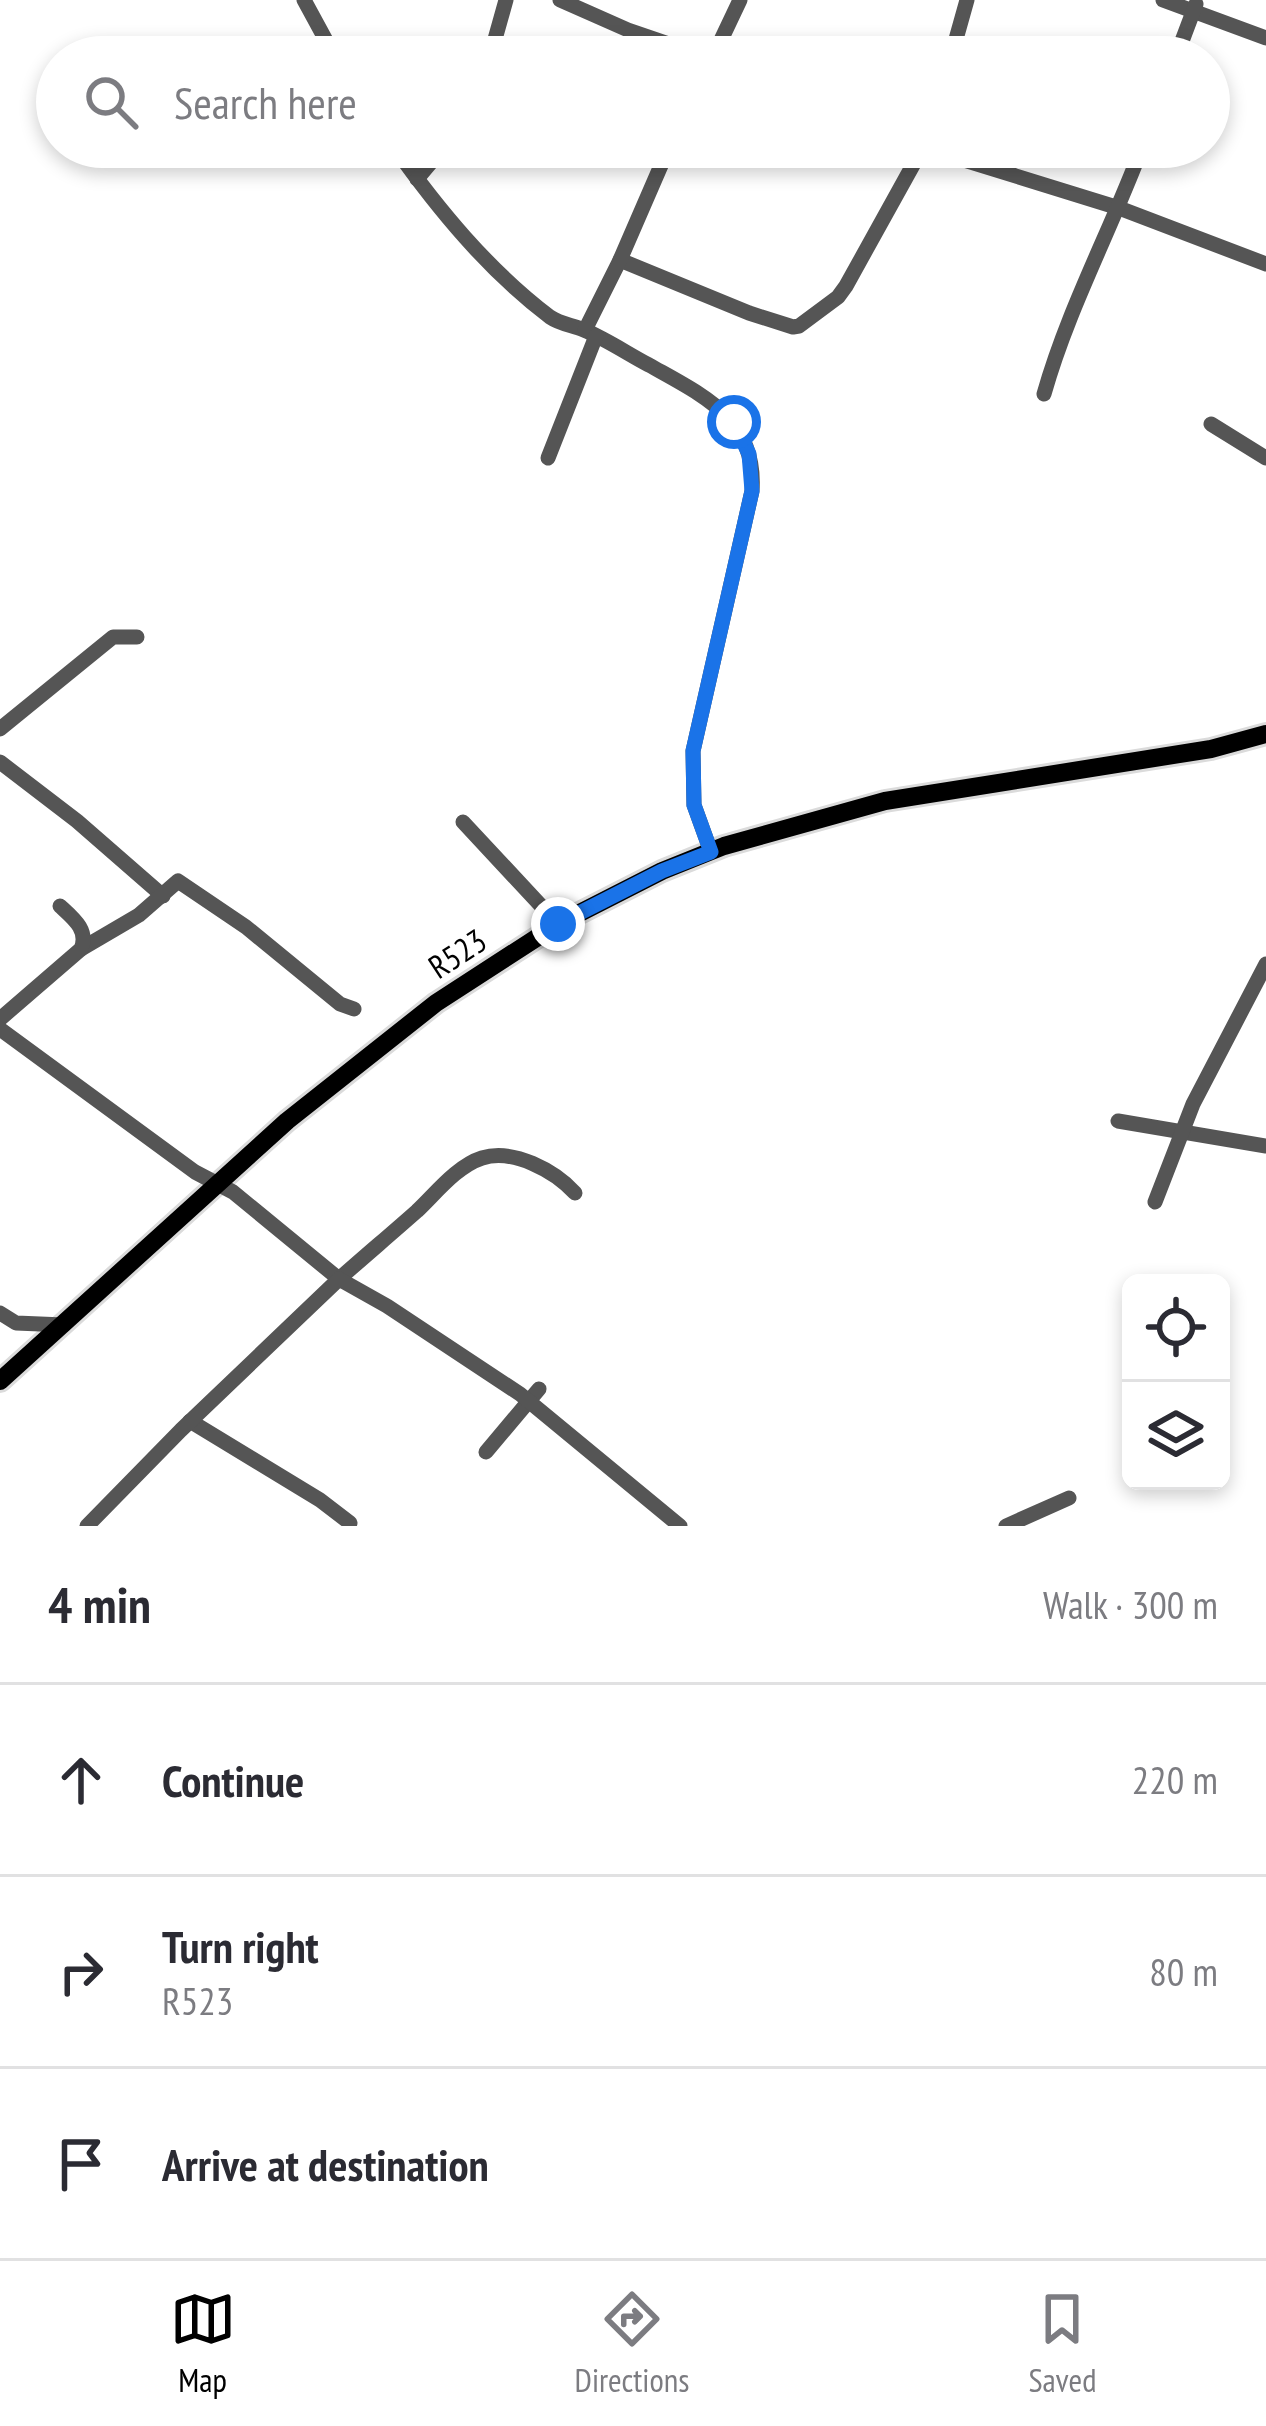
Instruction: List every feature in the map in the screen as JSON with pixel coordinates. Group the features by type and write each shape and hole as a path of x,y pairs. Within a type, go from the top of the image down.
{"main road":[{"name":"R523","path":"0,1381 287,1121 390,1036 558,924 724,845 885,801 1211,748 1266,734"}],"street":[{"path":"304,0 323,36"},
{"path":"496,36 506,0"},
{"path":"560,0 646,36"},
{"path":"721,36 740,0"},
{"path":"957,36 967,0"},
{"path":"1163,0 1196,5 1266,38"},
{"path":"1184,36 1196,5"},
{"path":"408,168 465,238 555,321 590,333 720,408 734,422 749,454 752,491 693,751 694,805 711,852"},
{"path":"416,179 426,168"},
{"path":"548,458 590,333 660,168"},
{"path":"620,260 749,313 799,326 846,286 911,168"},
{"path":"990,168 1119,208 1266,264"},
{"path":"1044,394 1058,344 1134,168"},
{"path":"1211,424 1266,458"},
{"path":"0,729 112,637 137,637"},
{"path":"0,762 164,896"},
{"path":"463,822 558,924"},
{"path":"0,1019 81,949 140,915 178,880 246,927 340,1004 354,1009"},
{"path":"61,906 83,932 81,949"},
{"path":"1155,1202 1193,1103 1266,964"},
{"path":"0,1029 195,1172 233,1192 339,1280 534,1395 680,1526"},
{"path":"1118,1121 1266,1146"},
{"path":"87,1526 339,1280 477,1159 507,1156 538,1166 575,1193"},
{"path":"0,1313 16,1323 64,1325"},
{"path":"486,1452 534,1395"},
{"path":"190,1421 350,1523"},
{"path":"1006,1526 1069,1498"}],"route":[{"path":"558,924 662,871 711,852 694,805 693,751 752,491 749,454 734,422"}]}
